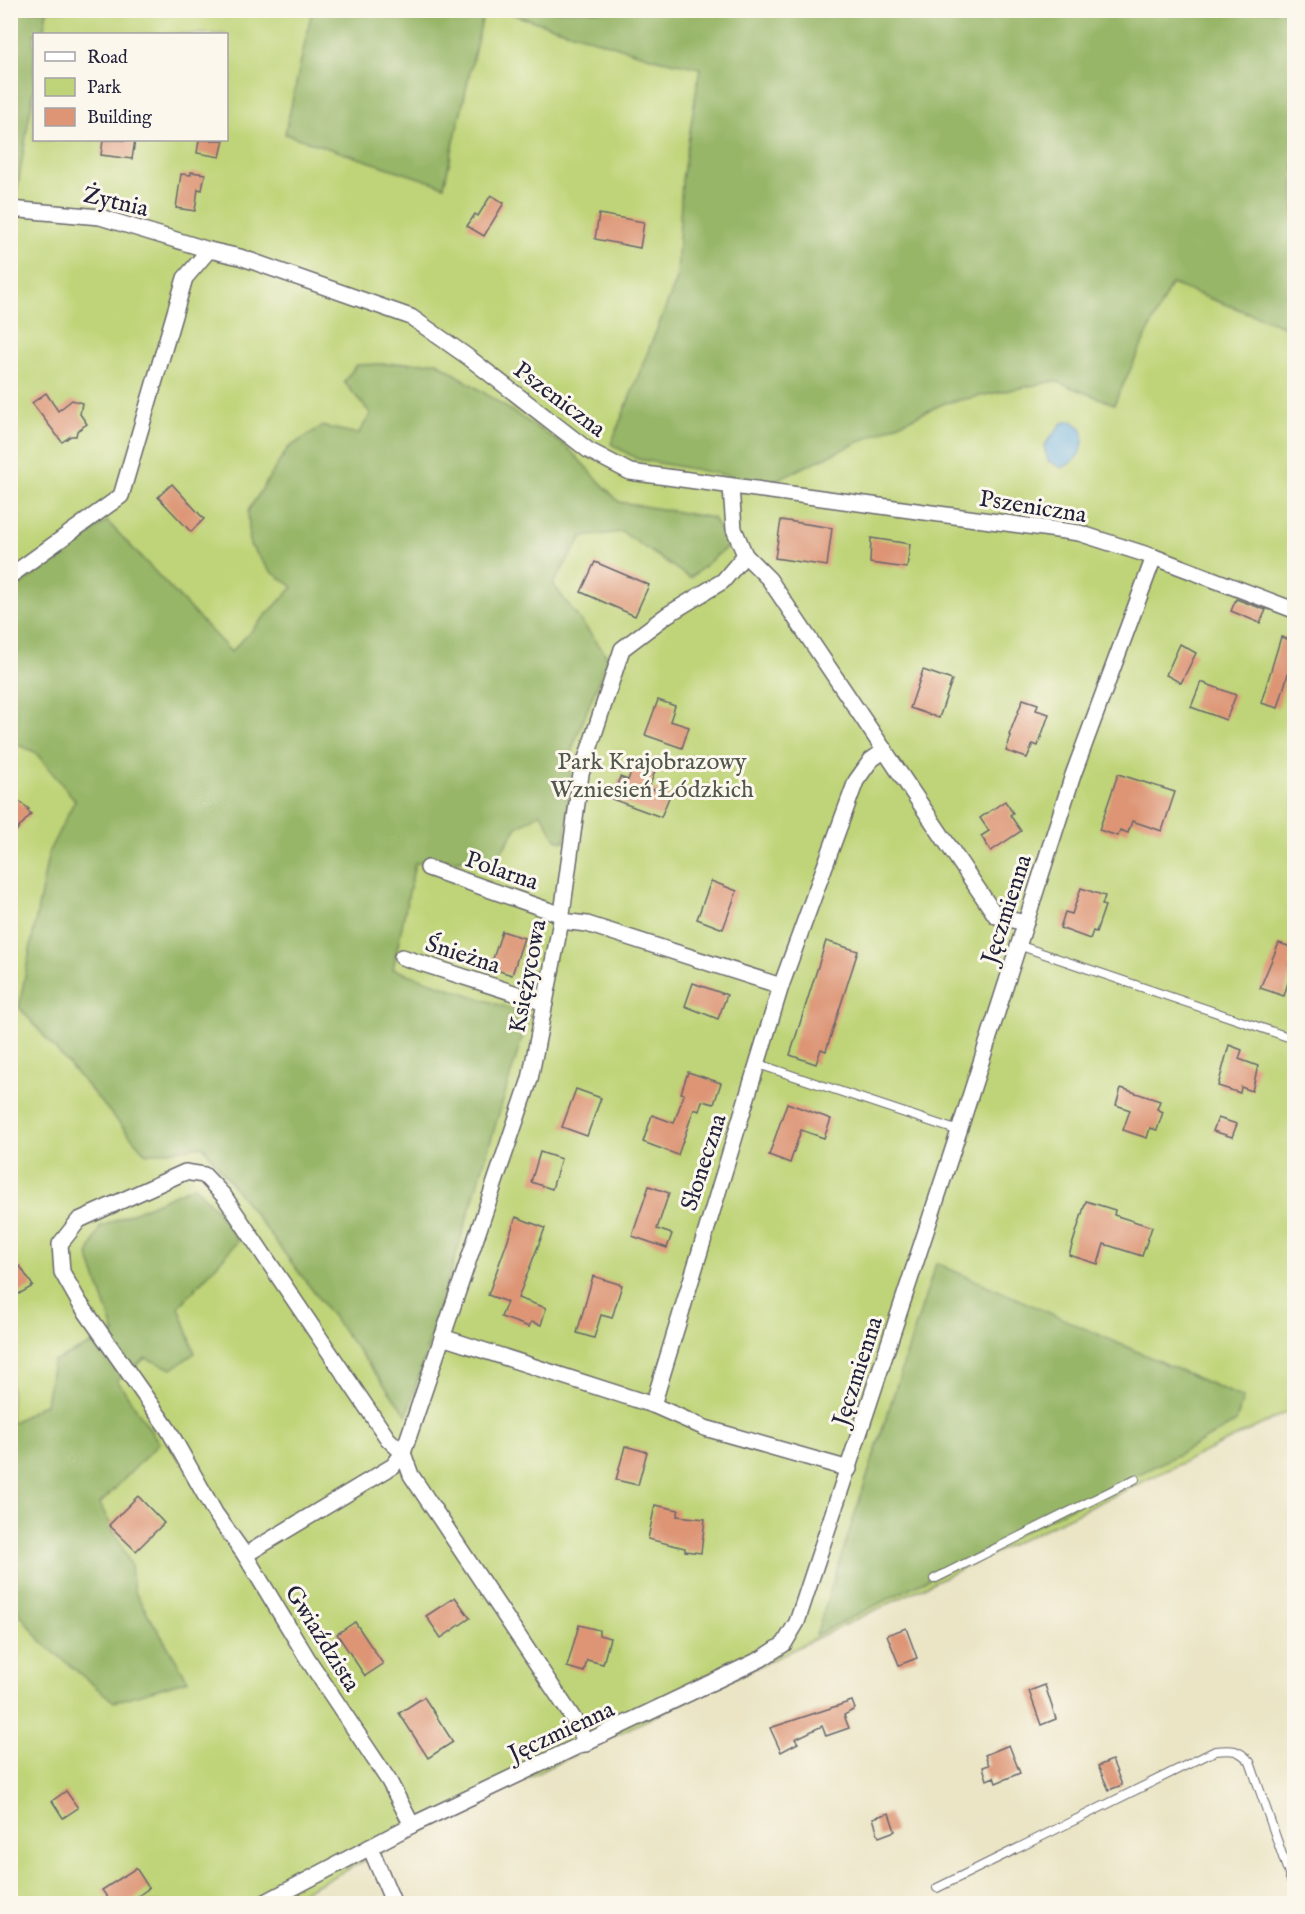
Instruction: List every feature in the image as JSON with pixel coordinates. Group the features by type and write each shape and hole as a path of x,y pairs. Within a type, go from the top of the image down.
{"street":[{"name":"Żytnia","path":"10,209 100,217 208,250"},
{"name":"Pszeniczna","path":"208,250 240,257 411,317 468,357 588,450 630,472 1079,534 1154,557 1294,610"},
{"path":"10,576 121,496 185,278 208,250"},
{"path":"731,487 734,529 745,555 769,579 996,916 1025,923"},
{"name":"Księżycowa","path":"403,1454 530,1079 562,918 581,774 622,649 667,615 723,581 745,555"},
{"name":"Jęczmienna","path":"262,1904 412,1825 761,1659 784,1644 797,1622 849,1469 1073,775 1154,557"},
{"name":"Słoneczna","path":"653,1405 713,1201 781,986 856,781 871,760 885,750"},
{"name":"Polarna","path":"428,868 562,918 781,986"},
{"name":"Śnieżna","path":"402,957 545,1004"},
{"name":"Gwiaździsta","path":"403,1454 388,1439 225,1196 204,1175 185,1172 79,1220 60,1244 62,1272 67,1282 168,1429 215,1513 245,1555 309,1661 389,1781 412,1825"},
{"path":"442,1337 653,1405 705,1428 849,1469"},
{"path":"245,1555 393,1466 403,1454 411,1475 578,1724 586,1744"},
{"path":"370,1848 394,1904"}],"lane":[{"path":"1018,945 1294,1039"},
{"path":"758,1064 959,1131"},
{"path":"934,1579 1135,1479"},
{"path":"937,1888 1215,1751 1233,1749 1242,1753 1250,1762 1294,1889"}],"green space":[{"path":"312,10 484,11 444,186 285,134"},
{"path":"10,11 47,11 43,33 33,33 33,94 15,203 10,203"},
{"name":"Park Krajobrazowy Wzniesień Łódzkich","path":"11,11 1294,11 1294,1409 561,1761 281,1903 11,1904"},
{"path":"501,11 1294,11 1294,330 1171,284 1114,404 1055,381 945,403 769,483 637,459 611,444 677,279 682,180 700,68 657,59"},
{"path":"437,362 567,447 619,502 713,518 728,546 690,578 622,532 582,537 553,584 608,657 573,746 565,842 556,839 541,813 517,827 498,857 415,863 393,969 529,1015 407,1415 203,1146 146,1154 19,1007 49,851 75,800 35,752 11,742 11,592 107,521 231,652 293,587 269,570 250,545 248,511 288,448 322,426 358,434 371,414 344,382 356,365"},
{"path":"194,1186 214,1207 238,1241 179,1307 195,1353 172,1369 146,1358 117,1380 159,1443 100,1504 131,1565 134,1591 188,1680 114,1702 43,1643 11,1603 10,1424 46,1403 53,1362 115,1333 88,1255 100,1227"},
{"path":"936,1263 1243,1398 1236,1422 1181,1453 816,1635"}],"water":[{"path":"1072,421 1082,429 1082,447 1077,457 1062,468 1048,461 1044,446 1062,423"}],"building":[{"path":"103,141 135,141 132,159 101,155"},
{"path":"199,141 224,141 220,157 197,153"},
{"path":"191,172 205,174 202,190 198,189 195,211 176,208 181,174 191,175"},
{"path":"491,195 504,203 484,236 467,226 475,214 478,216"},
{"path":"599,214 644,222 640,248 595,239"},
{"path":"46,393 58,411 72,400 82,403 80,414 87,424 77,431 76,436 71,436 62,442 32,403"},
{"path":"172,484 204,519 191,532 158,497"},
{"path":"781,520 832,528 827,566 775,558"},
{"path":"871,538 910,544 907,568 870,563"},
{"path":"595,562 649,585 635,616 581,592"},
{"path":"1236,599 1266,610 1260,623 1231,611"},
{"path":"1281,637 1294,641 1294,653 1278,708 1261,703"},
{"path":"1180,644 1196,653 1181,683 1166,675"},
{"path":"923,670 952,680 939,718 910,708"},
{"path":"1201,682 1236,695 1226,720 1191,707"},
{"path":"1023,699 1038,704 1036,710 1049,714 1038,746 1033,744 1027,758 1006,751 1011,736 1009,735"},
{"path":"658,700 675,706 670,721 689,727 682,748 645,735"},
{"path":"634,764 655,771 649,788 670,795 661,817 612,799 620,777 628,780"},
{"path":"1118,774 1175,792 1162,831 1132,821 1128,833 1120,830 1118,836 1099,830"},
{"path":"10,794 29,809 27,810 31,814 10,838"},
{"path":"1005,801 1013,813 1010,815 1021,831 991,851 981,836 989,831 980,818"},
{"path":"711,881 737,891 723,929 697,919"},
{"path":"1081,888 1105,896 1102,905 1105,906 1096,932 1093,931 1090,939 1060,928 1065,912 1072,914"},
{"path":"502,931 524,938 512,975 490,968"},
{"path":"826,941 858,951 826,1051 821,1049 816,1064 790,1055"},
{"path":"1279,943 1294,948 1289,965 1293,966 1284,996 1260,988"},
{"path":"693,983 727,995 718,1019 685,1006"},
{"path":"1229,1045 1242,1050 1239,1059 1258,1066 1252,1091 1241,1087 1240,1093 1218,1086"},
{"path":"688,1072 721,1083 714,1104 702,1101 699,1111 694,1109 678,1155 643,1142 652,1115 674,1123 684,1094 681,1093"},
{"path":"1121,1088 1160,1101 1157,1109 1163,1112 1157,1130 1150,1128 1147,1138 1123,1130 1130,1110 1116,1105"},
{"path":"576,1089 601,1098 587,1136 562,1127"},
{"path":"787,1103 831,1119 824,1138 801,1130 790,1163 769,1155"},
{"path":"1218,1118 1237,1124 1232,1137 1213,1131"},
{"path":"540,1152 561,1159 552,1189 531,1182"},
{"path":"649,1186 669,1193 657,1229 672,1234 667,1248 632,1236"},
{"path":"1086,1201 1115,1210 1114,1215 1152,1227 1142,1256 1104,1244 1098,1264 1069,1255"},
{"path":"516,1217 545,1228 518,1298 546,1308 541,1325 531,1322 529,1327 501,1317 507,1302 488,1295"},
{"path":"20,1266 33,1286 10,1299 10,1273"},
{"path":"593,1276 622,1285 612,1318 601,1315 594,1338 577,1333"},
{"path":"625,1446 647,1452 638,1485 616,1480"},
{"path":"138,1496 164,1523 136,1551 109,1525"},
{"path":"655,1505 679,1510 677,1516 705,1519 701,1553 685,1551 685,1548 648,1539"},
{"path":"455,1597 470,1618 441,1638 426,1616"},
{"path":"355,1622 383,1664 365,1676 337,1634"},
{"path":"579,1625 599,1630 599,1635 610,1638 603,1664 587,1660 584,1672 567,1667"},
{"path":"906,1628 917,1658 899,1665 887,1635"},
{"path":"1045,1685 1056,1719 1041,1725 1029,1691"},
{"path":"424,1697 453,1742 428,1758 399,1713"},
{"path":"852,1701 855,1709 844,1715 849,1728 826,1736 822,1726 795,1739 798,1743 781,1752 770,1728"},
{"path":"1009,1745 1020,1773 996,1783 994,1777 987,1780 983,1767 989,1765 985,1755"},
{"path":"1112,1760 1122,1785 1109,1790 1098,1766"},
{"path":"66,1791 78,1808 63,1818 52,1801"},
{"path":"889,1813 895,1831 879,1837 873,1818"},
{"path":"136,1868 149,1888 127,1904 112,1904 102,1890"}]}
